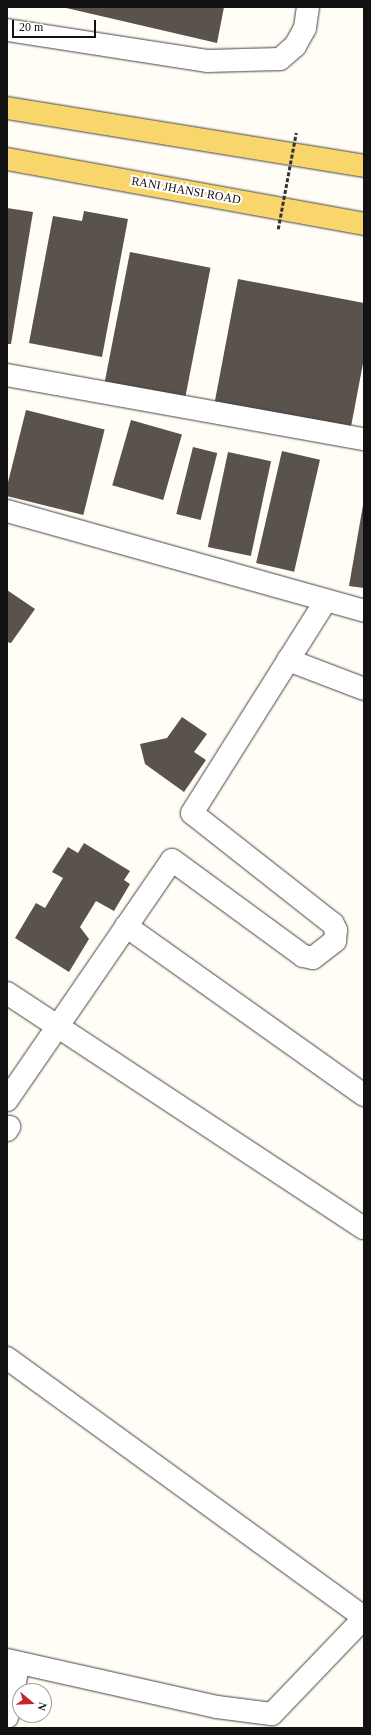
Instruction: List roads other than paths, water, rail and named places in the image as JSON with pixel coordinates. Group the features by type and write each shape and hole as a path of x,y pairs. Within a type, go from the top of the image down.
{"main road":[{"path":"7,108 364,166"},
{"name":"RANI JHANSI ROAD","path":"7,159 364,224"}],"street":[{"path":"7,30 207,61 280,59 294,46 305,28 308,7"},
{"path":"7,375 364,439"},
{"path":"7,511 325,602 364,611"},
{"path":"7,1100 172,860 304,956 313,958 335,941 333,924 192,813 325,602"},
{"path":"288,660 364,689"},
{"path":"126,926 364,1095"},
{"path":"7,994 364,1228"},
{"path":"7,1358 364,1618 272,1714 217,1707 13,1662 7,1717"}]}
